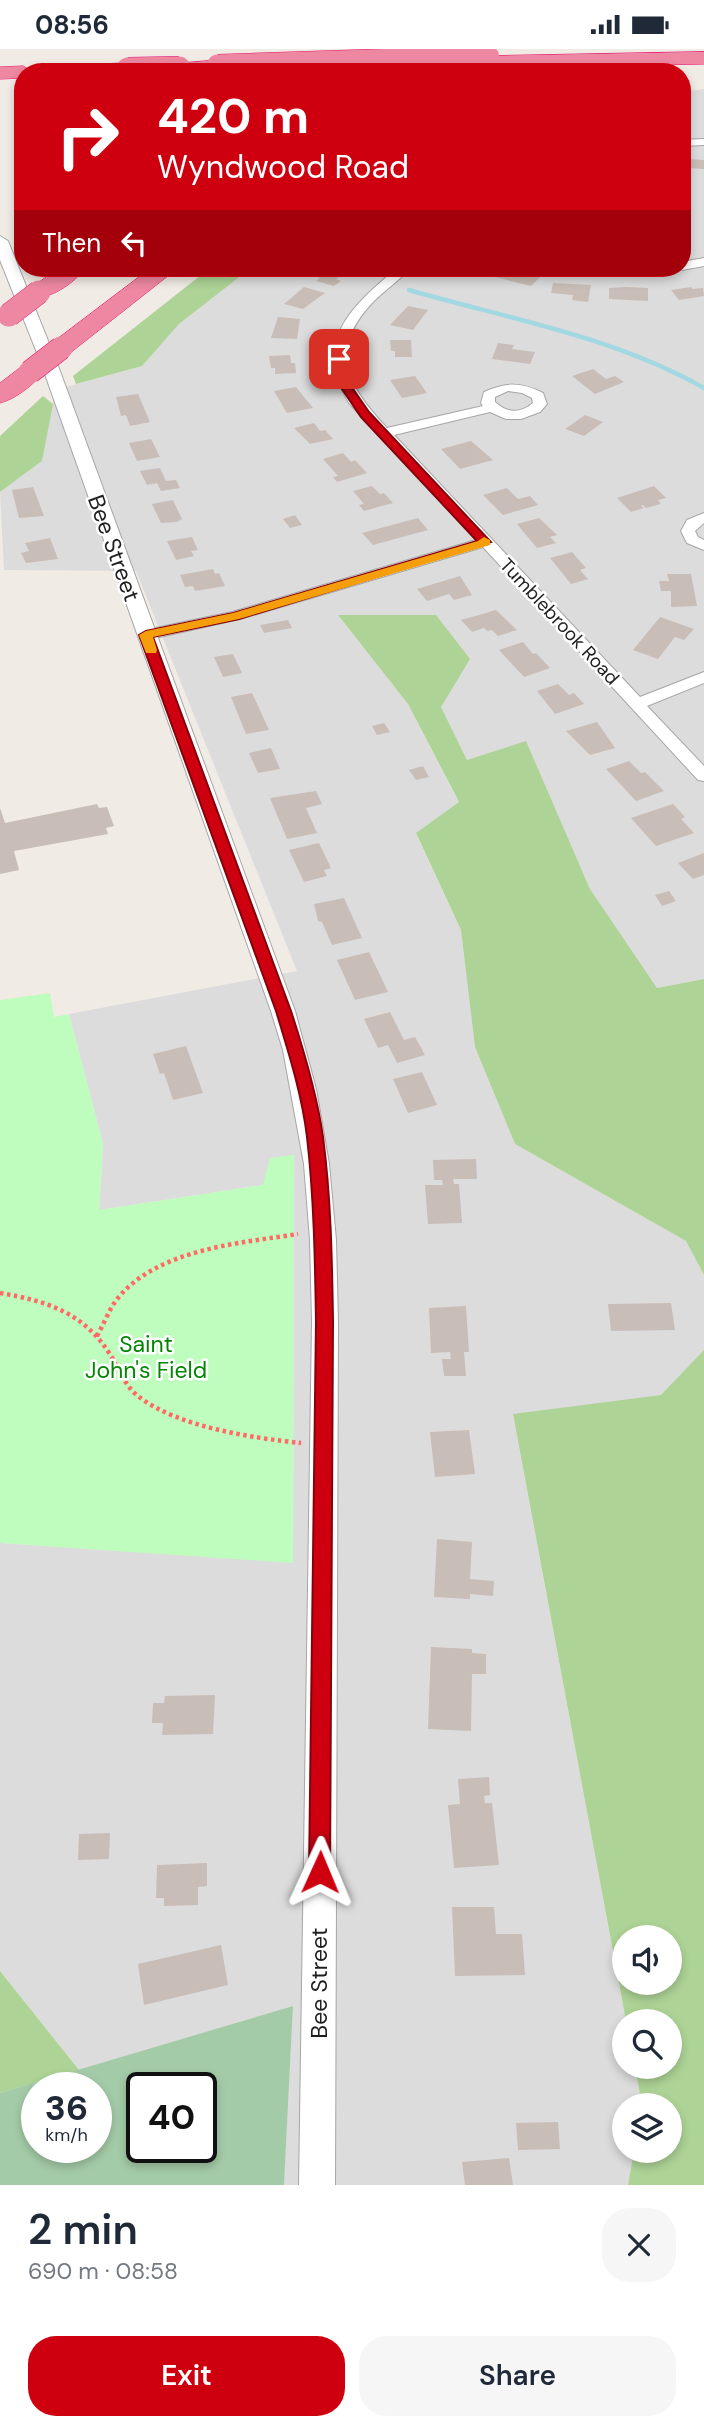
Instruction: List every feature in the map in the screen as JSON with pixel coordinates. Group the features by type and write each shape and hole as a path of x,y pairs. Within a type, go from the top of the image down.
{"highway":[{"path":"353,63 372,49"},
{"path":"434,63 452,49"},
{"path":"485,59 631,49"},
{"path":"332,63 704,58"},
{"path":"4,318 60,277"},
{"path":"0,395 154,277"}],"street":[{"name":"Bee Street","path":"0,241 14,276"},
{"name":"Bee Street","path":"14,277 49,363 295,1048 315,1134 324,1231 317,2185"},
{"name":"Tumblebrook Road","path":"394,277 360,306 344,332 340,346 341,373 346,386 365,415 704,776"},
{"path":"383,433 491,408"},
{"path":"704,517 692,523 688,531 692,540 704,546"},
{"path":"146,635 235,616 485,542"},
{"path":"637,704 704,677"}],"path":[{"path":"97,1336 118,1298 134,1283 178,1259 324,1231"},
{"path":"0,1293 43,1300 71,1312 91,1327 125,1383 139,1397 160,1411 259,1438 323,1444"}],"shaded area":[{"path":"704,89 704,979 657,988 590,889 526,742 467,760 441,707 437,616 338,615 408,704 459,803 416,834 461,930 475,1047 515,1144 686,1241 704,1275 704,1350 662,1395 513,1415 612,1946 612,1995 621,1995 624,2009 612,2009 612,2079 637,2079 640,2093 612,2093 612,2163 632,2163 628,2185 284,2185 293,2006 79,2070 0,1971 0,1543 293,1562 294,1155 263,1185 99,1210 103,1144 69,1014 297,971 136,571 4,570 0,492 42,461 55,390 142,366 179,324 239,277 691,277 691,91"}],"green space":[{"path":"199,277 239,277 179,324 142,366 76,384 73,376"},
{"path":"43,396 53,404 42,461 0,492 0,436"},
{"path":"338,615 436,615 470,659 441,707 467,760 526,741 590,889 657,988 704,979 704,1275 686,1241 515,1144 475,1047 461,930 416,833 459,802 408,704"},
{"name":"Saint John's Field","path":"50,993 54,1017 69,1014 103,1144 99,1210 263,1185 270,1158 294,1155 293,1563 0,1543 0,1000"},
{"path":"704,1350 704,2185 628,2185 632,2163 682,2163 682,2093 640,2093 637,2079 682,2079 682,2009 624,2009 621,1995 682,1995 682,1925 612,1925 612,1946 513,1414 661,1395"},
{"path":"0,1971 79,2070 21,2072 21,2087 0,2093"},
{"path":"293,2006 284,2185 0,2185 0,2093 21,2087 21,2163 112,2163 112,2072 71,2072"}],"building":[{"path":"691,159 704,160 704,169 691,168"},
{"path":"316,277 339,277 336,279 341,281 334,286 316,281 320,278"},
{"path":"495,277 540,277 531,286"},
{"path":"553,283 591,285 588,302 572,300 573,295 551,293"},
{"path":"304,287 325,293 303,309 284,304"},
{"path":"609,288 648,288 648,301 609,299"},
{"path":"703,288 704,296 679,300 671,290"},
{"path":"408,306 428,310 413,330 390,325"},
{"path":"278,317 300,319 297,339 271,338"},
{"path":"390,340 411,340 412,357 395,357 395,351 391,351"},
{"path":"498,343 514,345 512,349 535,352 530,364 492,359"},
{"path":"290,355 291,363 295,363 296,373 275,374 269,356"},
{"path":"593,369 606,379 615,376 624,382 595,394 572,376"},
{"path":"415,376 427,393 402,398 390,380"},
{"path":"296,387 313,408 287,413 274,391"},
{"path":"138,394 150,422 130,426 126,415 121,416 116,397"},
{"path":"585,415 603,422 584,436 565,429"},
{"path":"314,423 320,431 325,430 333,439 310,444 294,428"},
{"path":"151,439 160,457 137,461 129,443"},
{"path":"471,441 493,460 460,469 441,449"},
{"path":"343,453 351,462 355,460 367,473 337,482 333,477 338,476 323,459"},
{"path":"160,468 166,481 176,480 180,488 161,491 157,483 147,485 140,471"},
{"path":"372,486 380,494 384,493 393,503 364,511 359,505 364,504 353,491"},
{"path":"654,486 666,498 658,500 661,504 646,508 643,505 641,506 644,508 631,512 617,498"},
{"path":"33,487 44,516 19,518 12,490"},
{"path":"507,488 518,499 530,496 538,505 503,515 483,495"},
{"path":"173,500 182,519 161,523 152,504"},
{"path":"295,515 302,525 290,528 283,519"},
{"path":"418,518 428,530 373,545 362,533"},
{"path":"539,518 557,535 550,537 556,543 537,548 517,524"},
{"path":"192,537 198,550 191,551 194,556 176,560 167,541"},
{"path":"50,538 58,559 26,563 21,553 29,551 25,543"},
{"path":"572,552 586,568 580,570 588,579 571,584 550,558"},
{"path":"213,569 215,574 219,573 225,586 195,591 193,586 185,587 180,575"},
{"path":"667,574 691,574 697,606 671,607 671,591 661,591 659,581 669,581"},
{"path":"460,576 472,595 454,600 449,594 427,601 417,589"},
{"path":"496,610 517,630 498,636 492,630 487,631 484,628 472,632 461,620"},
{"path":"660,617 694,629 684,640 675,637 658,659 633,650"},
{"path":"288,620 292,628 264,633 260,625"},
{"path":"523,642 550,668 524,677 499,650"},
{"path":"233,654 242,673 223,677 214,657"},
{"path":"558,684 569,695 574,693 584,704 555,714 537,691"},
{"path":"252,693 269,730 246,734 231,697"},
{"path":"597,722 615,748 590,755 566,731"},
{"path":"384,723 390,732 377,735 372,726"},
{"path":"271,748 280,769 258,773 249,753"},
{"path":"629,761 664,791 636,801 606,769"},
{"path":"423,766 429,777 416,780 409,770"},
{"path":"316,791 322,804 306,808 317,833 287,839 270,798"},
{"path":"97,804 99,808 107,807 114,826 106,828 108,834 14,851 19,870 0,874 0,808 5,823"},
{"path":"673,804 685,817 681,819 694,833 656,846 631,818"},
{"path":"319,843 331,868 324,870 327,876 304,882 289,850"},
{"path":"704,853 704,875 693,879 678,863"},
{"path":"669,891 676,901 662,906 655,895"},
{"path":"344,898 362,938 332,945 322,922 318,921 314,904"},
{"path":"369,952 388,992 355,1000 337,960"},
{"path":"390,1012 404,1040 415,1037 425,1055 397,1063 388,1045 378,1048 364,1019"},
{"path":"186,1046 203,1093 173,1100 164,1073 160,1074 153,1054"},
{"path":"422,1072 437,1105 408,1113 393,1079"},
{"path":"476,1159 477,1179 453,1179 454,1184 459,1184 462,1223 428,1224 425,1185 443,1185 442,1180 434,1180 433,1160"},
{"path":"671,1303 675,1330 611,1331 608,1304"},
{"path":"466,1306 469,1352 464,1352 466,1376 444,1376 442,1359 451,1359 450,1352 431,1353 429,1308"},
{"path":"469,1430 475,1474 435,1477 430,1432"},
{"path":"437,1539 472,1542 470,1579 494,1581 493,1596 470,1594 470,1599 434,1597"},
{"path":"431,1647 472,1649 472,1653 486,1654 486,1674 472,1674 471,1731 428,1729"},
{"path":"215,1695 213,1734 162,1735 163,1723 152,1723 153,1703 164,1703 165,1696"},
{"path":"489,1777 490,1795 484,1796 485,1803 492,1803 499,1865 454,1868 448,1805 460,1804 458,1779"},
{"path":"110,1833 109,1859 78,1860 79,1834"},
{"path":"207,1863 207,1886 198,1887 198,1905 164,1906 164,1898 156,1898 157,1865"},
{"path":"452,1907 494,1907 496,1934 522,1934 525,1975 455,1976"},
{"path":"221,1945 228,1985 144,2005 138,1964"},
{"path":"558,2122 560,2149 518,2150 516,2123"},
{"path":"509,2158 513,2185 465,2185 462,2162"}],"waterway":[{"path":"409,290 597,342 669,370 704,388"}],"slow traffic":[{"path":"151,650 146,635 235,616 485,542 484,540"}],"route":[{"path":"320,1872 325,1321 324,1231 315,1134 295,1048 283,1011 146,635 235,616 485,542 365,415 346,386 339,359"}]}
